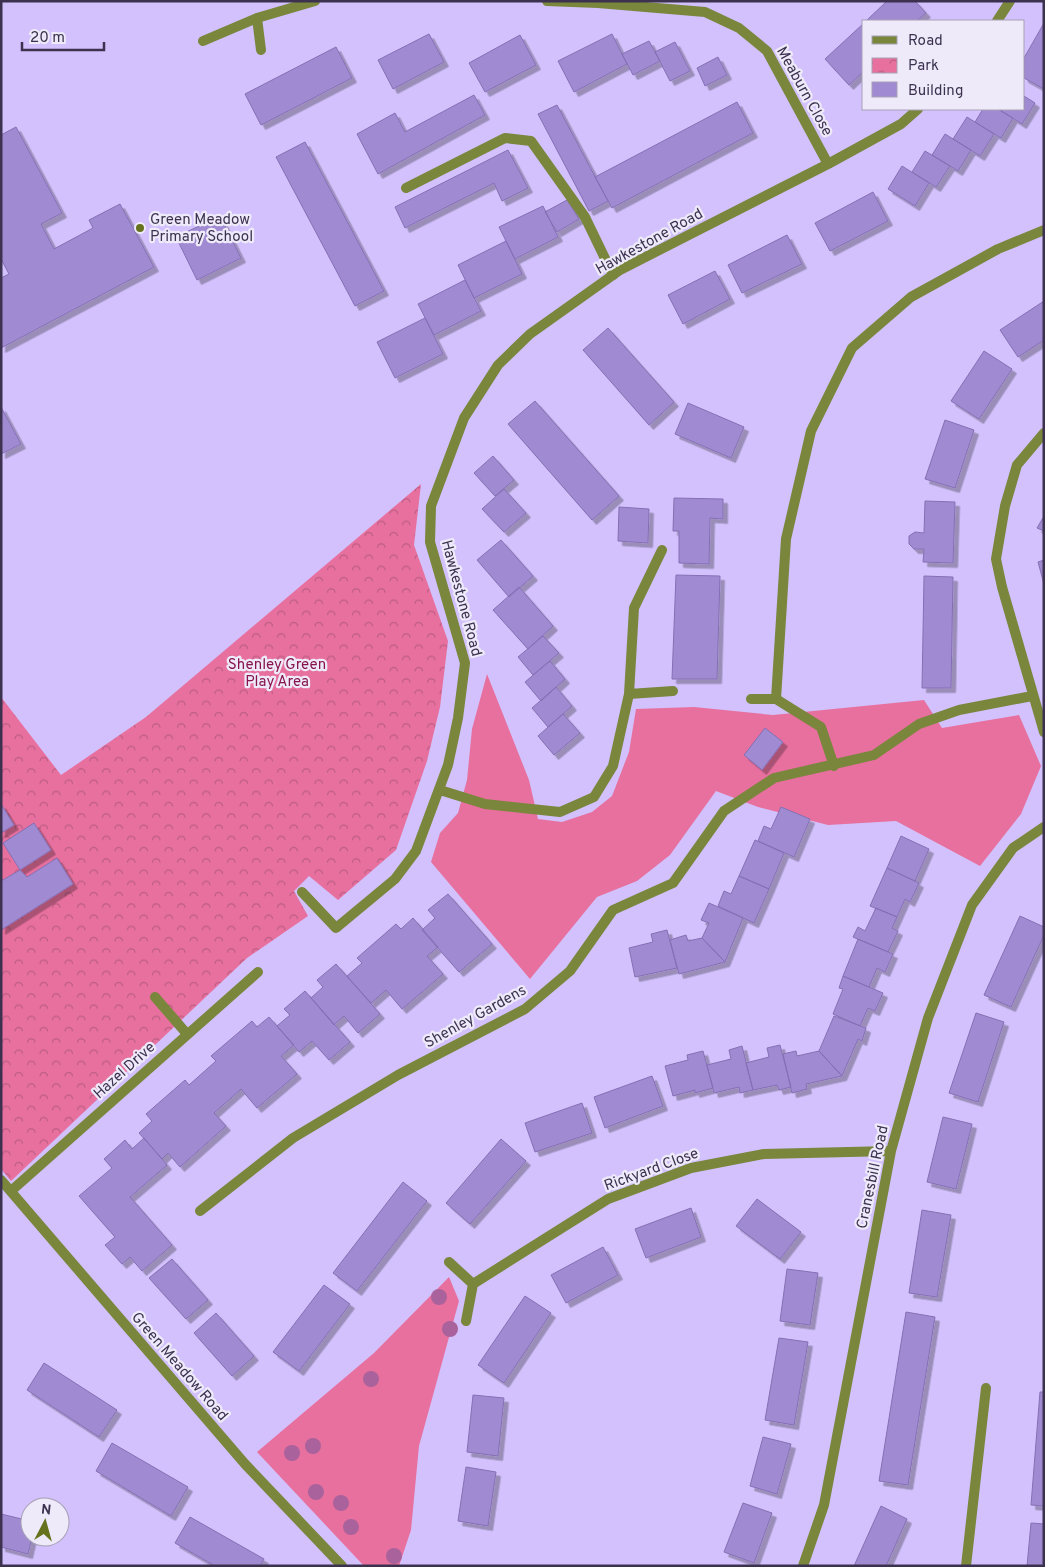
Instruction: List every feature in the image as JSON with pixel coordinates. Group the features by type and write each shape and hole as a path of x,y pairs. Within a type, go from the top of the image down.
{"street":[{"path":"202,41 257,18 315,1"},
{"name":"Meaburn Close","path":"547,1 598,3 705,12 739,28 767,51 828,164"},
{"path":"998,20 1010,1"},
{"path":"257,18 261,50"},
{"name":"Hawkestone Road","path":"302,892 336,928 395,879 416,851 440,790 458,718 465,663 430,542 431,506 464,418 498,365 530,334 613,275 902,124 917,110"},
{"path":"406,188 505,138 531,141 585,217 613,275"},
{"path":"776,699 786,539 811,432 852,348 911,297 998,249 1044,230"},
{"path":"1044,433 1017,465 1005,506 996,560 1032,696 1044,732"},
{"path":"440,790 485,804 560,812 594,797 613,766 629,694 634,608 662,550"},
{"path":"629,694 673,692"},
{"name":"Shenley Gardens","path":"200,1210 293,1138 398,1076 525,1009 570,971 613,910 673,883 724,811 774,778 834,766 874,755 919,724 959,710 1032,696"},
{"path":"751,699 776,699 821,727 834,766"},
{"name":"Cranesbill Road","path":"803,1566 824,1505 890,1151 928,1018 972,906 1013,848 1044,827"},
{"name":"Hazel Drive","path":"10,1191 258,972"},
{"path":"155,996 187,1034"},
{"name":"Rickyard Close","path":"474,1284 608,1199 691,1168 764,1154 890,1151"},
{"name":"Green Meadow Road","path":"1,1180 245,1464 342,1566"},
{"path":"449,1262 474,1284 466,1321"},
{"path":"966,1566 986,1388"}],"green space":[{"name":"Shenley Green Play Area","path":"421,484 414,545 448,641 440,707 427,761 396,850 338,900 309,876 294,891 308,916 247,958 11,1181 1,1169 1,697 61,775 146,717"},
{"path":"487,674 529,780 538,819 562,822 592,812 612,796 629,752 636,709 694,707 773,715 924,700 942,728 1019,715 1041,766 1021,814 980,866 896,821 828,825 758,807 716,791 670,855 637,881 597,897 530,979 431,862 440,833 458,813 467,780 472,729"},
{"path":"449,1277 459,1301 419,1446 411,1530 399,1566 364,1566 257,1452 374,1353"}],"building":[{"path":"887,1 915,1 926,13 918,20 867,20"},
{"path":"1044,23 1044,89 1025,79 1025,56"},
{"path":"862,25 862,73 849,85 825,59"},
{"path":"429,34 444,62 393,89 378,60"},
{"path":"612,34 627,64 574,92 558,61"},
{"path":"520,35 536,65 485,92 469,63"},
{"path":"649,41 660,61 633,75 622,54"},
{"path":"675,42 690,71 670,81 655,52"},
{"path":"336,47 352,78 261,125 245,94"},
{"path":"718,57 727,75 705,86 697,68"},
{"path":"474,95 485,115 378,174 357,134 395,113 405,132"},
{"path":"1025,97 1035,103 1022,124 1000,110 1025,110"},
{"path":"737,102 753,133 612,208 595,177"},
{"path":"557,105 608,201 589,211 538,114"},
{"path":"982,110 1000,110 1013,118 1001,138 975,122"},
{"path":"967,117 994,134 980,156 953,139"},
{"path":"16,127 62,213 41,224 54,249 93,228 89,220 120,204 154,267 1,348 1,278 9,274 1,259 1,135"},
{"path":"945,134 971,150 958,171 932,155"},
{"path":"305,142 384,291 355,306 276,157"},
{"path":"508,150 528,188 502,201 494,183 405,228 395,207"},
{"path":"925,151 950,166 936,187 912,172"},
{"path":"902,166 929,183 915,206 888,189"},
{"path":"873,192 888,221 830,251 815,223"},
{"path":"567,200 579,219 557,232 545,212"},
{"path":"543,206 558,237 515,259 499,227"},
{"path":"220,216 241,258 197,280 176,237"},
{"path":"787,235 802,264 742,293 728,265"},
{"path":"506,241 522,274 474,298 458,265"},
{"path":"715,271 730,299 683,324 668,295"},
{"path":"465,280 481,311 434,335 418,304"},
{"path":"1044,301 1044,340 1018,357 1000,330"},
{"path":"425,318 443,354 395,378 377,342"},
{"path":"608,328 674,402 649,425 583,350"},
{"path":"984,351 1012,369 979,419 951,401"},
{"path":"535,401 619,496 592,520 508,424"},
{"path":"688,403 744,427 731,458 675,434"},
{"path":"1,407 21,444 1,454"},
{"path":"945,420 974,430 955,488 925,479"},
{"path":"493,456 514,480 495,496 474,473"},
{"path":"504,489 526,513 504,532 482,509"},
{"path":"674,498 723,499 723,519 710,518 709,564 679,563 679,531 673,531"},
{"path":"925,501 955,502 953,563 923,562 924,549 914,549 909,544 909,536 915,532 924,533"},
{"path":"619,507 649,509 648,543 618,541"},
{"path":"1044,516 1044,531 1037,528"},
{"path":"501,540 533,576 509,597 477,560"},
{"path":"1044,560 1044,584 1038,562"},
{"path":"676,575 720,576 717,679 672,679"},
{"path":"924,576 953,577 951,688 922,688"},
{"path":"519,587 553,626 528,649 493,610"},
{"path":"543,636 559,653 533,675 518,657"},
{"path":"550,661 565,679 541,701 525,682"},
{"path":"556,687 572,706 548,727 532,708"},
{"path":"563,714 580,733 554,755 538,736"},
{"path":"765,728 783,742 762,770 744,755"},
{"path":"1,804 14,825 1,833"},
{"path":"781,807 810,819 794,857 758,841 764,826 771,829"},
{"path":"34,823 51,850 20,870 3,843"},
{"path":"901,836 929,849 915,881 887,868"},
{"path":"755,840 784,853 769,889 739,876"},
{"path":"57,858 73,884 1,930 1,881 20,870 27,877"},
{"path":"887,868 919,883 910,902 905,899 897,917 870,906"},
{"path":"739,876 769,889 754,923 718,906 724,891 731,894"},
{"path":"448,894 492,944 459,972 422,930 435,918 428,910"},
{"path":"709,903 743,918 725,962 702,938 709,923 701,920"},
{"path":"876,908 897,917 892,928 898,931 888,952 853,937 858,927 865,931"},
{"path":"1020,916 1044,927 1044,935 1011,1007 984,995"},
{"path":"413,918 438,947 427,956 443,974 402,1009 386,990 371,1003 347,976 362,963 357,958 396,924 401,929"},
{"path":"667,930 677,968 635,977 629,948 653,942 651,934"},
{"path":"686,935 688,941 702,938 725,962 679,974 670,940"},
{"path":"858,939 893,954 885,972 877,968 869,987 843,976"},
{"path":"336,964 380,1014 358,1033 344,1016 334,1025 311,998 323,987 317,980"},
{"path":"843,976 883,993 875,1011 868,1008 860,1026 833,1014 843,989 839,988"},
{"path":"305,991 350,1042 329,1060 312,1041 299,1052 277,1026 290,1015 284,1009"},
{"path":"976,1013 1004,1022 978,1102 949,1093"},
{"path":"834,1016 866,1028 862,1041 858,1039 842,1076 819,1051"},
{"path":"269,1017 294,1045 281,1056 297,1074 257,1108 241,1089 214,1113 226,1126 180,1167 168,1153 162,1159 139,1133 152,1121 146,1114 185,1080 189,1085 216,1061 211,1056 252,1021 257,1027"},
{"path":"780,1045 791,1087 779,1090 777,1085 753,1090 746,1063 769,1057 767,1048"},
{"path":"742,1046 753,1090 740,1093 739,1087 714,1093 707,1065 731,1059 729,1050"},
{"path":"703,1051 713,1088 695,1093 695,1090 673,1096 665,1066 688,1060 687,1055"},
{"path":"796,1051 797,1056 819,1051 842,1076 806,1084 807,1089 792,1093 783,1054"},
{"path":"652,1076 663,1106 605,1128 594,1097"},
{"path":"582,1103 592,1133 535,1152 525,1123"},
{"path":"943,1117 972,1124 956,1189 927,1182"},
{"path":"144,1138 167,1165 130,1197 172,1245 142,1271 130,1257 122,1264 105,1245 115,1237 79,1196 112,1168 104,1159 125,1140 132,1149"},
{"path":"501,1139 526,1161 470,1224 446,1203"},
{"path":"403,1182 427,1201 357,1291 333,1273"},
{"path":"757,1199 801,1232 780,1259 736,1226"},
{"path":"691,1208 701,1237 646,1258 635,1229"},
{"path":"922,1210 951,1215 937,1297 909,1293"},
{"path":"603,1247 618,1275 566,1303 551,1275"},
{"path":"172,1259 208,1300 186,1319 149,1278"},
{"path":"787,1269 818,1273 810,1325 780,1321"},
{"path":"324,1285 350,1304 299,1371 273,1352"},
{"path":"525,1296 551,1313 504,1383 478,1365"},
{"path":"906,1312 935,1317 908,1485 879,1481"},
{"path":"216,1313 254,1356 232,1376 194,1333"},
{"path":"779,1338 808,1342 794,1425 765,1420"},
{"path":"44,1363 117,1410 99,1437 27,1390"},
{"path":"1040,1392 1044,1392 1044,1506 1031,1505"},
{"path":"473,1395 504,1398 498,1456 467,1452"},
{"path":"763,1437 791,1444 777,1494 750,1486"},
{"path":"112,1443 188,1487 171,1516 96,1471"},
{"path":"466,1467 496,1472 488,1526 458,1521"},
{"path":"743,1503 772,1513 754,1563 724,1552"},
{"path":"881,1506 907,1519 886,1566 854,1566"},
{"path":"1,1514 20,1519 20,1547 30,1547 28,1554 1,1547"},
{"path":"190,1517 264,1559 260,1566 215,1566 175,1543"},
{"path":"1031,1523 1044,1524 1044,1566 1027,1566"}],"place":[{"name":"Green Meadow Primary School","path":"140,228"}]}
